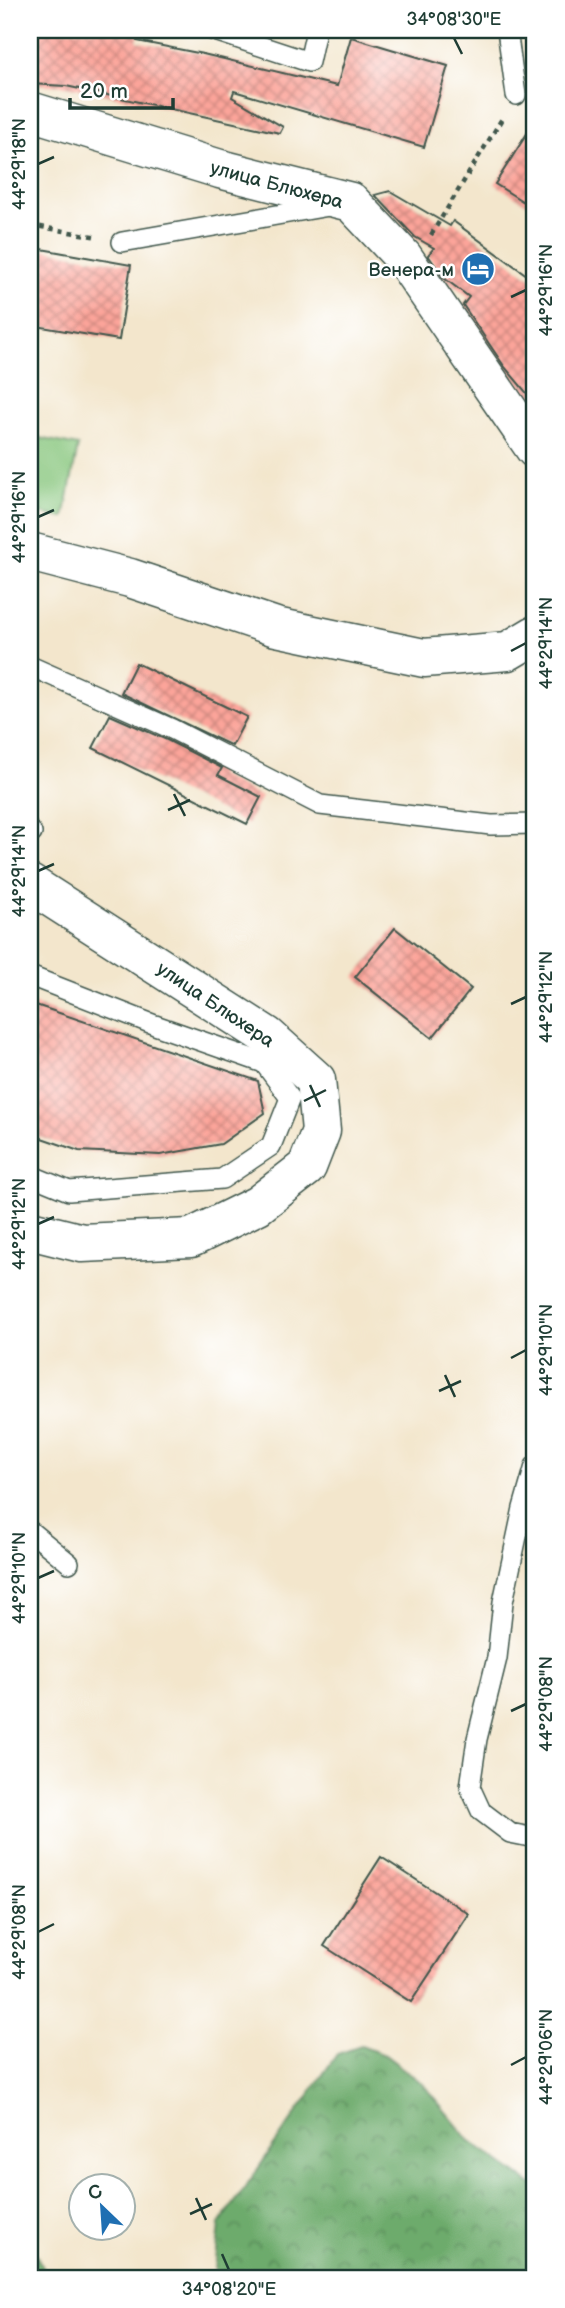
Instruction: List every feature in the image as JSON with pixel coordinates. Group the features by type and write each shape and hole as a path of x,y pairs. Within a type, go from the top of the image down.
{"main road":[{"name":"улица Блюхера","path":"30,111 220,169 351,202 411,269 535,449"},
{"path":"30,552 131,578 276,627 424,658 508,652 535,635"},
{"name":"улица Блюхера","path":"30,884 268,1036 316,1080 321,1131 307,1167 258,1205 191,1238 82,1243 30,1230"}],"lane":[{"path":"212,30 309,62 316,30"},
{"path":"507,30 516,95"},
{"path":"122,242 351,202"},
{"path":"30,666 172,729 320,806 491,825 535,824"},
{"path":"30,976 155,1025 264,1063 290,1098 271,1146 222,1179 69,1191 30,1175"},
{"path":"535,1466 502,1602 497,1658 477,1739 470,1787 481,1811 510,1833 535,1839"},
{"path":"30,1531 69,1563"}],"path":[{"path":"411,269 516,95"},
{"path":"30,225 122,242"}],"green space":[{"path":"30,436 78,446 64,518 30,511"},
{"path":"361,2046 385,2055 422,2083 469,2140 535,2187 535,2278 214,2278 220,2224 337,2054"},
{"path":"30,2243 48,2278 30,2278"}],"building":[{"path":"30,30 141,30 137,41 337,86 351,37 448,66 424,147 234,91 232,97 283,127 280,133 66,86 30,84"},
{"path":"535,121 535,209 495,184"},
{"path":"390,191 450,226 453,221 535,281 535,403 504,366 463,305 469,297 444,278 428,255 434,248 415,237 375,195"},
{"path":"30,247 131,265 119,340 30,325"},
{"path":"136,663 247,717 232,746 121,693"},
{"path":"110,715 222,768 218,775 261,797 247,824 93,748"},
{"path":"395,928 471,989 432,1038 355,977"},
{"path":"30,1003 258,1081 265,1113 221,1144 160,1155 79,1151 30,1134"},
{"path":"381,1857 469,1914 411,2002 324,1946"}],"place":[{"name":"Венера-м","path":"478,269"}]}
